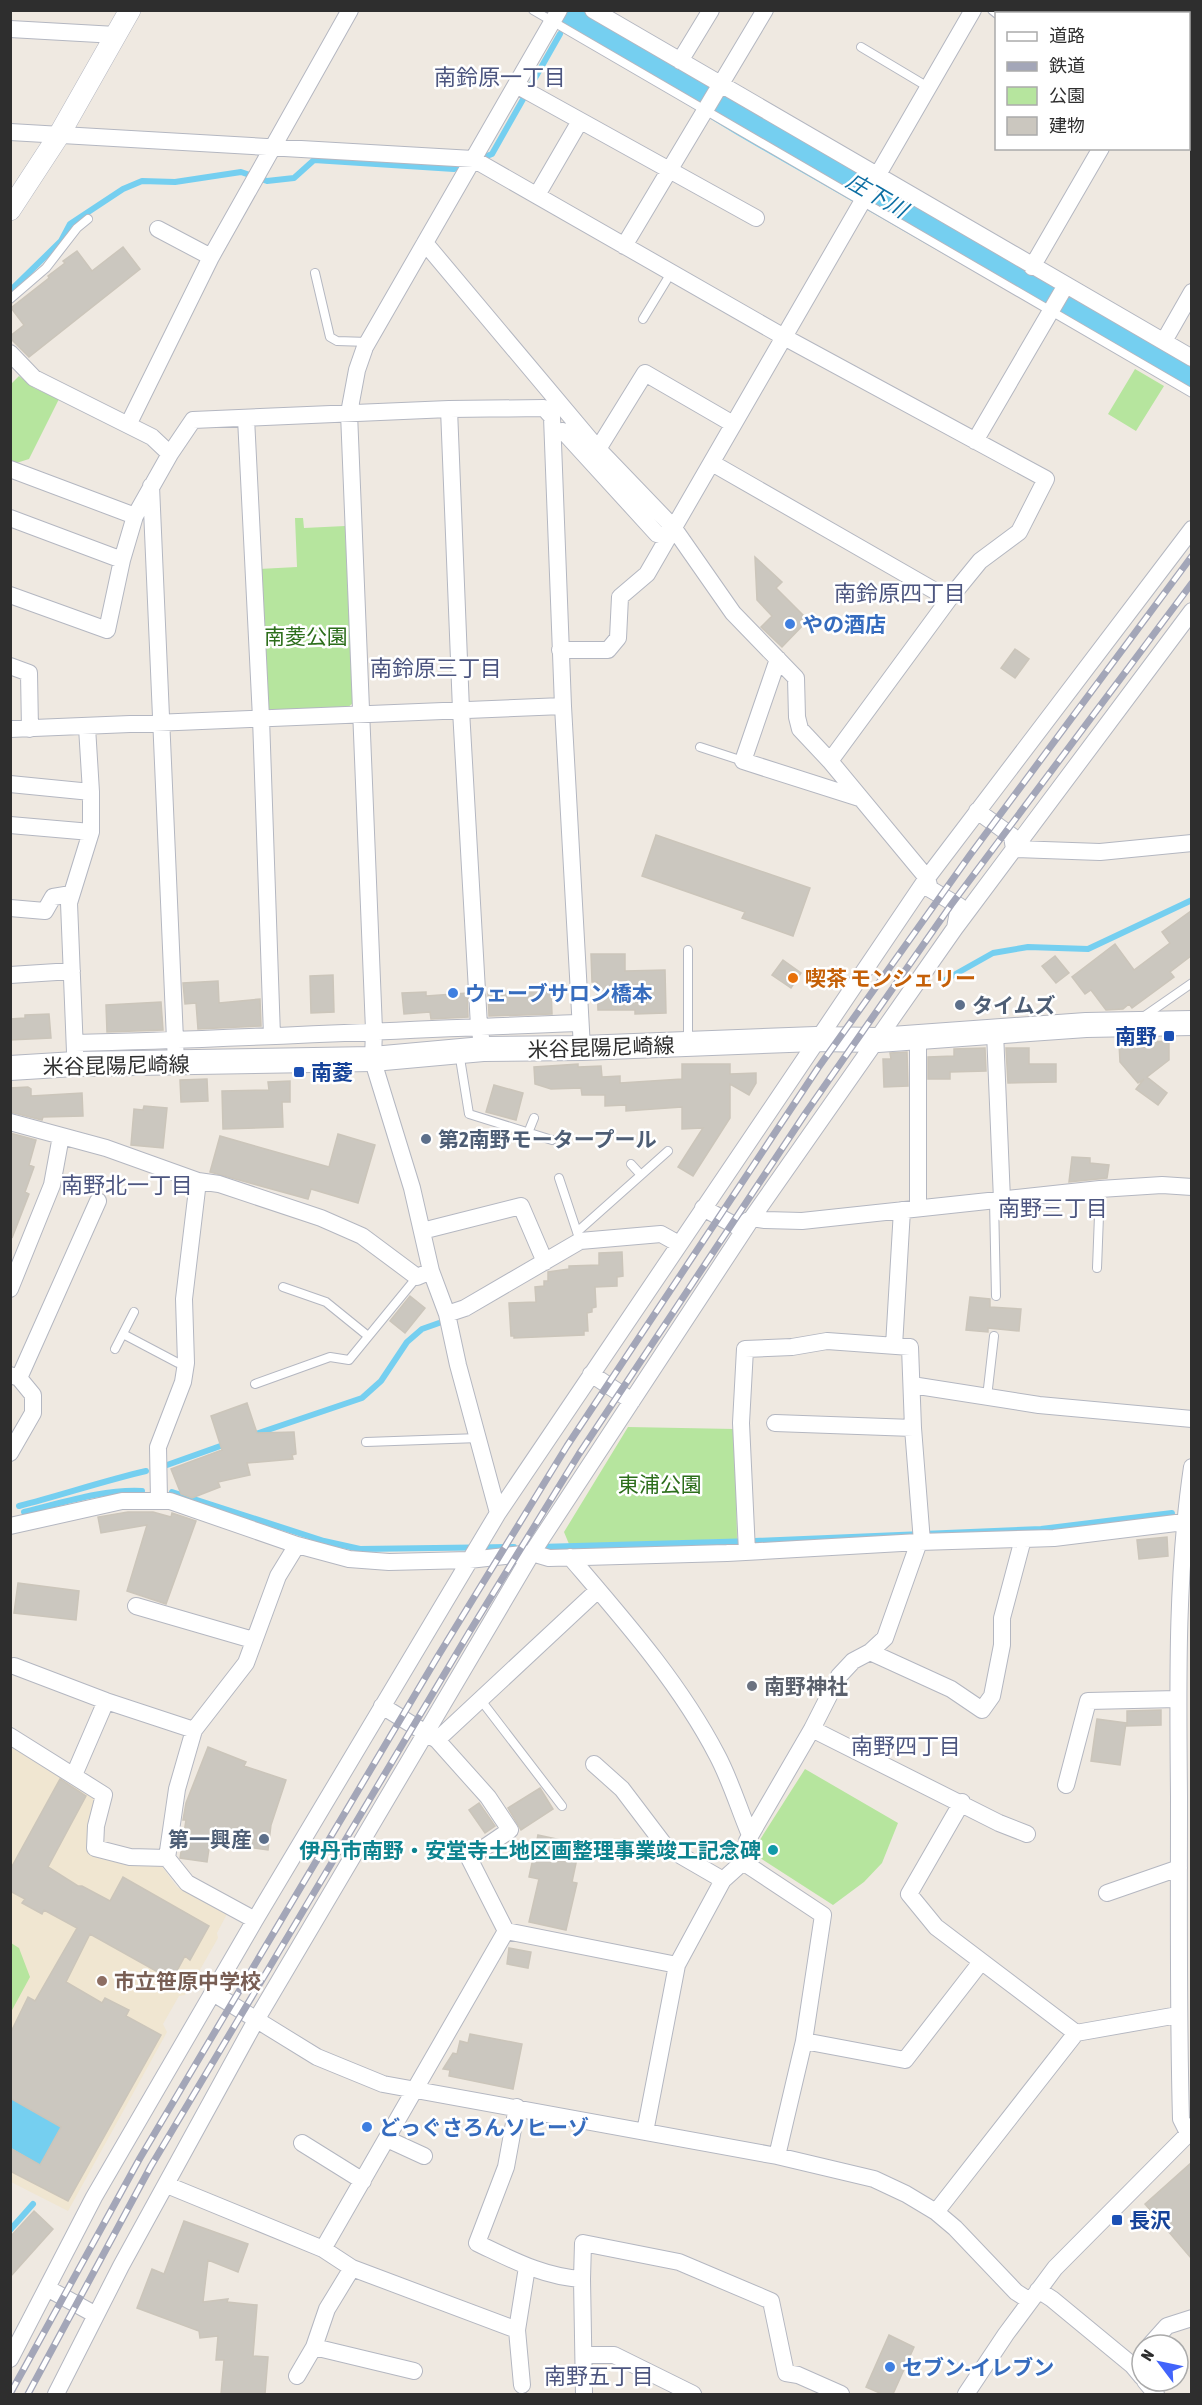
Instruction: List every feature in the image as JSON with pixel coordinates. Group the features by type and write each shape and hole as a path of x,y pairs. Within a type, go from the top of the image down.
{"main road":[{"name":"米谷昆陽尼崎線","path":"10,1068 75,1054 175,1052 373,1059 459,1051 481,1038 582,1048 816,1039 878,1040 918,1035 1134,1023 1191,1023"}],"street":[{"path":"10,210 59,135 130,10"},
{"path":"128,425 212,257 350,10"},
{"path":"593,10 680,61 720,88 1032,267 1064,288 1164,341 1191,358"},
{"path":"680,61 711,10"},
{"path":"624,246 765,10"},
{"path":"560,650 608,650 618,638 620,597 647,574 973,10"},
{"path":"498,1513 458,1365 447,1314 424,1274 422,1232 412,1188 373,1059 374,1030 349,413 357,370 368,342 555,17"},
{"path":"12,26 116,35"},
{"path":"516,85 669,172 756,218"},
{"path":"537,195 580,121"},
{"path":"10,132 473,159 784,337 1046,479 1019,532 980,561 949,599 830,761"},
{"path":"1032,267 1100,150"},
{"path":"158,229 212,257"},
{"path":"426,243 670,532 733,613 796,678 797,717 800,729 830,761 927,878 930,889 959,906 955,928"},
{"path":"975,441 1064,288"},
{"path":"1164,341 1191,292"},
{"path":"10,353 33,378 152,437 170,454"},
{"path":"598,449 645,373 733,424"},
{"path":"10,595 107,630 122,560 135,516 170,454 193,420 449,409 544,408 552,417 553,432 560,650 582,1048"},
{"path":"449,409 461,710 481,1038"},
{"path":"246,418 261,718 272,1036"},
{"path":"553,432 563,431 657,534 670,532"},
{"path":"712,463 949,599"},
{"path":"10,469 135,516"},
{"path":"151,486 175,1052 272,1036 374,1030 481,1038 579,1023"},
{"path":"10,518 122,560"},
{"path":"10,2359 94,2197 255,1920 498,1513 816,1039 927,878 1191,529"},
{"path":"56,2394 96,2315 256,2020 431,1737 532,1553 752,1218 955,928 1188,622"},
{"path":"778,659 743,761 859,798"},
{"path":"10,666 29,673 30,729"},
{"path":"10,729 563,706"},
{"path":"75,1054 69,903 91,832 87,727"},
{"path":"10,784 91,792"},
{"path":"977,811 1012,836 1014,849"},
{"path":"10,825 91,832"},
{"path":"1014,849 1100,852 1191,843"},
{"path":"10,908 45,911 53,897 71,894"},
{"path":"10,975 72,971"},
{"path":"995,1032 998,1200"},
{"path":"894,1346 910,1209 918,1035"},
{"path":"10,1122 132,1156 198,1181 219,1184 342,1227 362,1236 424,1274"},
{"path":"10,1289 52,1185 61,1136"},
{"path":"159,1500 158,1447 183,1382 186,1363 184,1299 198,1181"},
{"path":"703,1208 738,1227 752,1218 765,1221 802,1221 1100,1189 1162,1185 1191,1187"},
{"path":"10,1453 33,1413 33,1395 15,1376 98,1201"},
{"path":"422,1232 521,1206 545,1262"},
{"path":"447,1314 465,1308 545,1262 578,1236 661,1234 679,1244"},
{"path":"645,2132 677,1965 723,1880 743,1862 750,1835 812,1729 839,1676 853,1661 870,1652 885,1638 920,1542 910,1347 827,1341 792,1347 746,1349 741,1423 747,1552"},
{"path":"591,1374 632,1401"},
{"path":"912,1385 1039,1406 1191,1419"},
{"path":"775,1423 913,1428"},
{"path":"966,2394 1034,2295 1084,2237 1190,2132 1181,2119 1178,2014 1185,1971 1185,1946 1179,1868 1178,1699 1179,1591 1187,1561 1184,1522 1191,1467"},
{"path":"10,1526 122,1501 159,1500 183,1504 297,1545 349,1559 389,1562 469,1560 532,1553 549,1558 747,1552 920,1542 1054,1538 1184,1522"},
{"path":"870,1652 951,1689 982,1710 992,1696 1002,1645 1002,1618 1023,1539"},
{"path":"255,1920 187,1883 167,1858 177,1789 194,1730 246,1663 278,1576 297,1545"},
{"path":"570,1557 631,1627 699,1724 718,1756 750,1835"},
{"path":"431,1737 480,1699 598,1590"},
{"path":"136,1606 253,1640"},
{"path":"22,1675 194,1730"},
{"path":"1066,1785 1088,1701 1178,1699"},
{"path":"74,1775 106,1701"},
{"path":"382,1706 431,1737 488,1797 510,1830 469,1858 506,1931"},
{"path":"812,1729 962,1802 999,1823 1027,1834"},
{"path":"10,1736 104,1795 96,1826 95,1848 130,1857 167,1858"},
{"path":"594,1764 622,1789 666,1847 723,1880"},
{"path":"962,1802 909,1894 936,1927 1076,2033"},
{"path":"743,1862 823,1915 804,2041 777,2156"},
{"path":"1107,1893 1179,1868"},
{"path":"506,1931 677,1965"},
{"path":"323,2249 506,1931"},
{"path":"804,2041 905,2060 981,1962"},
{"path":"213,1993 317,2057 383,2084 777,2156 874,2179 936,2212 955,2228 1016,2292 1052,2299 1130,2359"},
{"path":"936,2212 1076,2033 1178,2014"},
{"path":"517,2107 506,2167 477,2242 527,2267 560,2278 582,2279"},
{"path":"387,2139 424,2156"},
{"path":"302,2143 363,2181"},
{"path":"167,2185 323,2249 352,2268 517,2330"},
{"path":"584,2394 583,2243 679,2262 771,2301 786,2373 798,2375 841,2394"},
{"path":"522,2385 517,2330 527,2267"},
{"path":"297,2376 314,2347 327,2309 352,2268"},
{"path":"47,2288 96,2315"},
{"path":"1161,2333 1167,2326 1191,2318"},
{"path":"314,2347 414,2371"},
{"path":"584,2355 614,2355 693,2394"}],"lane":[{"path":"533,10 555,17 707,109 1191,393"},
{"path":"861,47 928,87"},
{"path":"10,299 46,268 77,228 88,219"},
{"path":"315,273 330,337 337,341 368,342"},
{"path":"643,319 671,273"},
{"path":"700,747 743,761"},
{"path":"688,950 688,1044"},
{"path":"1134,1023 1191,983"},
{"path":"459,1051 469,1114 552,1140"},
{"path":"528,1133 534,1118"},
{"path":"559,1178 578,1236 668,1151"},
{"path":"631,1164 641,1175"},
{"path":"1097,1268 1100,1189"},
{"path":"996,1296 998,1200"},
{"path":"255,1384 330,1357 349,1360 424,1274"},
{"path":"283,1287 326,1302 368,1336"},
{"path":"115,1349 134,1312"},
{"path":"123,1334 178,1363 186,1363"},
{"path":"987,1397 994,1336"},
{"path":"366,1442 478,1438"},
{"path":"480,1699 562,1806"}],"shaded area":[{"name":"市立笹原中学校","path":"10,1742 99,1795 89,1825 88,1854 158,1861 177,1887 228,1912 217,1933 218,1938 201,1968 185,1995 179,1996 163,2024 167,2032 68,2211 11,2182"}],"green space":[{"path":"1135,369 1164,386 1136,431 1108,414"},
{"path":"19,376 34,388 59,399 29,459 10,465 10,385"},
{"name":"南菱公園","path":"295,518 303,518 304,528 345,526 353,703 346,709 270,710 265,706 259,569 297,567"},
{"name":"東浦公園","path":"628,1427 735,1429 737,1539 569,1544 564,1532"},
{"path":"805,1769 898,1823 882,1863 864,1882 833,1905 757,1856 756,1846"},
{"path":"11,1943 19,1948 30,1977 11,2012"}],"water":[{"path":"11,2098 61,2127 40,2165 11,2148"}],"building":[{"path":"123,247 140,269 29,357 10,338 24,325 11,308 49,278 48,276 65,263 63,261 77,251 92,271"},
{"path":"755,557 782,582 776,588 808,620 782,647 761,627 772,616 757,600"},
{"path":"1015,649 1029,659 1015,678 1001,668"},
{"path":"656,835 810,888 793,936 742,918 745,912 642,876"},
{"path":"1191,911 1191,956 1170,972 1174,977 1132,1008 1129,1004 1123,1009 1106,1010 1091,990 1085,994 1072,977 1115,944 1134,970 1170,943 1162,932"},
{"path":"591,954 625,954 625,971 665,970 666,1013 635,1014 635,1010 598,1010 597,982 592,982"},
{"path":"1055,956 1069,973 1056,983 1042,966"},
{"name":"喫茶 モンシェリー","path":"783,960 801,973 791,988 772,975"},
{"path":"333,975 334,1012 311,1013 310,976"},
{"path":"218,981 219,1003 260,999 261,1026 198,1029 196,1003 185,1004 183,983"},
{"path":"551,988 552,1014 489,1016 488,992"},
{"path":"426,992 426,996 467,993 468,1017 431,1019 430,1012 404,1014 402,993"},
{"path":"161,1002 163,1030 107,1032 106,1005"},
{"path":"49,1014 51,1038 10,1040 10,1019 25,1018 25,1015"},
{"path":"1169,1041 1169,1060 1147,1077 1167,1093 1158,1105 1136,1089 1144,1079 1138,1083 1120,1062 1119,1043"},
{"path":"985,1048 986,1071 950,1072 950,1079 928,1079 928,1057 954,1056 954,1049"},
{"path":"1006,1048 1029,1048 1029,1064 1056,1064 1056,1082 1008,1083"},
{"path":"907,1052 908,1086 884,1087 883,1059 891,1059 890,1053"},
{"path":"578,1064 578,1067 601,1066 602,1077 620,1076 620,1083 682,1079 682,1064 730,1064 730,1074 756,1073 756,1083 749,1095 730,1084 730,1118 693,1176 678,1167 703,1128 682,1129 682,1107 626,1111 626,1105 605,1106 605,1095 582,1095 581,1088 551,1089 535,1084 534,1067"},
{"path":"207,1079 208,1101 181,1102 180,1080"},
{"path":"290,1081 290,1102 282,1102 283,1127 223,1129 222,1091 269,1090 268,1082"},
{"path":"494,1085 523,1093 516,1120 486,1112"},
{"path":"28,1087 31,1089 31,1096 82,1093 83,1116 43,1117 42,1120 10,1112 10,1088"},
{"path":"144,1106 167,1108 163,1148 131,1145 134,1109 143,1110"},
{"path":"10,1133 36,1140 29,1165 34,1167 25,1192 29,1194 12,1238"},
{"path":"338,1134 375,1145 358,1203 311,1189 308,1199 210,1172 220,1136 329,1167"},
{"path":"1072,1157 1090,1158 1090,1163 1109,1165 1107,1178 1069,1182"},
{"path":"622,1252 623,1276 617,1277 617,1286 595,1287 596,1307 592,1308 592,1312 587,1313 588,1331 584,1331 584,1335 514,1338 511,1336 509,1303 536,1302 535,1287 544,1286 544,1281 548,1281 548,1272 569,1269 569,1266 599,1265 599,1253"},
{"path":"410,1296 425,1308 405,1333 390,1321"},
{"path":"970,1297 990,1299 990,1307 1021,1309 1019,1331 988,1328 988,1332 966,1330"},
{"path":"247,1403 257,1433 294,1432 296,1454 292,1455 293,1459 247,1463 250,1475 218,1482 220,1487 192,1498 181,1494 171,1469 222,1450 211,1416"},
{"path":"128,1512 153,1512 171,1517 172,1513 196,1521 166,1604 127,1591 147,1525 101,1533 98,1517"},
{"path":"1167,1537 1168,1556 1139,1559 1137,1540"},
{"path":"18,1583 79,1591 76,1620 14,1613"},
{"path":"1161,1710 1161,1725 1127,1726 1127,1711"},
{"path":"1097,1719 1126,1723 1120,1765 1091,1761"},
{"path":"208,1747 246,1762 244,1766 286,1780 271,1825 268,1850 210,1842 207,1862 180,1858 186,1820 183,1820 186,1803"},
{"path":"60,1779 86,1796 48,1867 78,1886 110,1901 123,1877 209,1926 190,1960 185,1956 172,1980 90,1934 66,1982 102,2003 105,1998 129,2010 126,2016 161,2035 68,2201 10,2171 10,2148 40,2165 61,2127 10,2098 10,2034 28,1997 35,2001 77,1928 44,1910 42,1914 22,1903 25,1899 10,1891 10,1870"},
{"path":"540,1788 553,1809 521,1830 508,1808"},
{"path":"479,1803 495,1826 485,1833 469,1810"},
{"path":"538,1835 580,1844 572,1882 577,1883 566,1930 529,1922 539,1879 529,1877"},
{"path":"509,1948 531,1952 528,1968 507,1964"},
{"path":"470,2034 522,2044 513,2089 449,2076 450,2070 443,2069 453,2053 457,2054 460,2041 468,2043"},
{"path":"1191,2163 1191,2258 1145,2204"},
{"path":"34,2211 53,2229 10,2277 10,2237"},
{"path":"184,2221 248,2244 238,2272 208,2260 203,2302 228,2299 227,2302 257,2305 253,2356 268,2357 265,2394 221,2394 224,2360 216,2360 218,2336 200,2338 199,2331 137,2308 152,2269 164,2274"},
{"name":"セブン-イレブン","path":"889,2335 914,2347 893,2394 882,2394 866,2387"}],"waterway":[{"name":"庄下川","path":"566,10 745,119 1192,376"},
{"path":"566,24 572,14"},
{"path":"479,159 492,154 560,34"},
{"path":"10,291 61,241 70,224 123,189 142,181 175,182 241,172 267,181 294,178 314,160 454,169 467,164"},
{"path":"945,980 993,953 1028,947 1088,949 1192,900"},
{"path":"250,1436 362,1398 381,1381 407,1342 422,1329 439,1323"},
{"path":"167,1465 226,1444"},
{"path":"19,1506 146,1471"},
{"path":"24,1512 98,1494 142,1491"},
{"path":"172,1492 324,1541 360,1549 514,1547"},
{"path":"539,1547 1041,1529 1172,1513"},
{"path":"10,2230 33,2204"}],"railway":[{"path":"10,2394 140,2158 438,1656 567,1446 818,1068 970,855 1192,556"},
{"path":"28,2394 151,2166 470,1631 579,1454 805,1114 951,905 1192,583"}],"place":[{"name":"やの酒店","path":"790,624"},
{"name":"喫茶 モンシェリー","path":"793,978"},
{"name":"ウェーブサロン橋本","path":"453,993"},
{"name":"タイムズ","path":"960,1005"},
{"name":"南野","path":"1169,1036"},
{"name":"南菱","path":"299,1072"},
{"name":"第2南野モータープール","path":"426,1139"},
{"name":"南野神社","path":"752,1686"},
{"name":"第一興産","path":"264,1839"},
{"name":"伊丹市南野・安堂寺土地区画整理事業竣工記念碑","path":"773,1850"},
{"name":"市立笹原中学校","path":"102,1981"},
{"name":"どっぐさろんソヒーゾ","path":"367,2127"},
{"name":"長沢","path":"1117,2220"},
{"name":"セブン-イレブン","path":"890,2367"}],"district":[{"name":"南鈴原一丁目","path":"500,77"},
{"name":"南鈴原四丁目","path":"900,593"},
{"name":"南鈴原三丁目","path":"436,668"},
{"name":"南野北一丁目","path":"127,1185"},
{"name":"南野三丁目","path":"1053,1208"},
{"name":"南野四丁目","path":"906,1746"},
{"name":"南野五丁目","path":"599,2376"}]}
